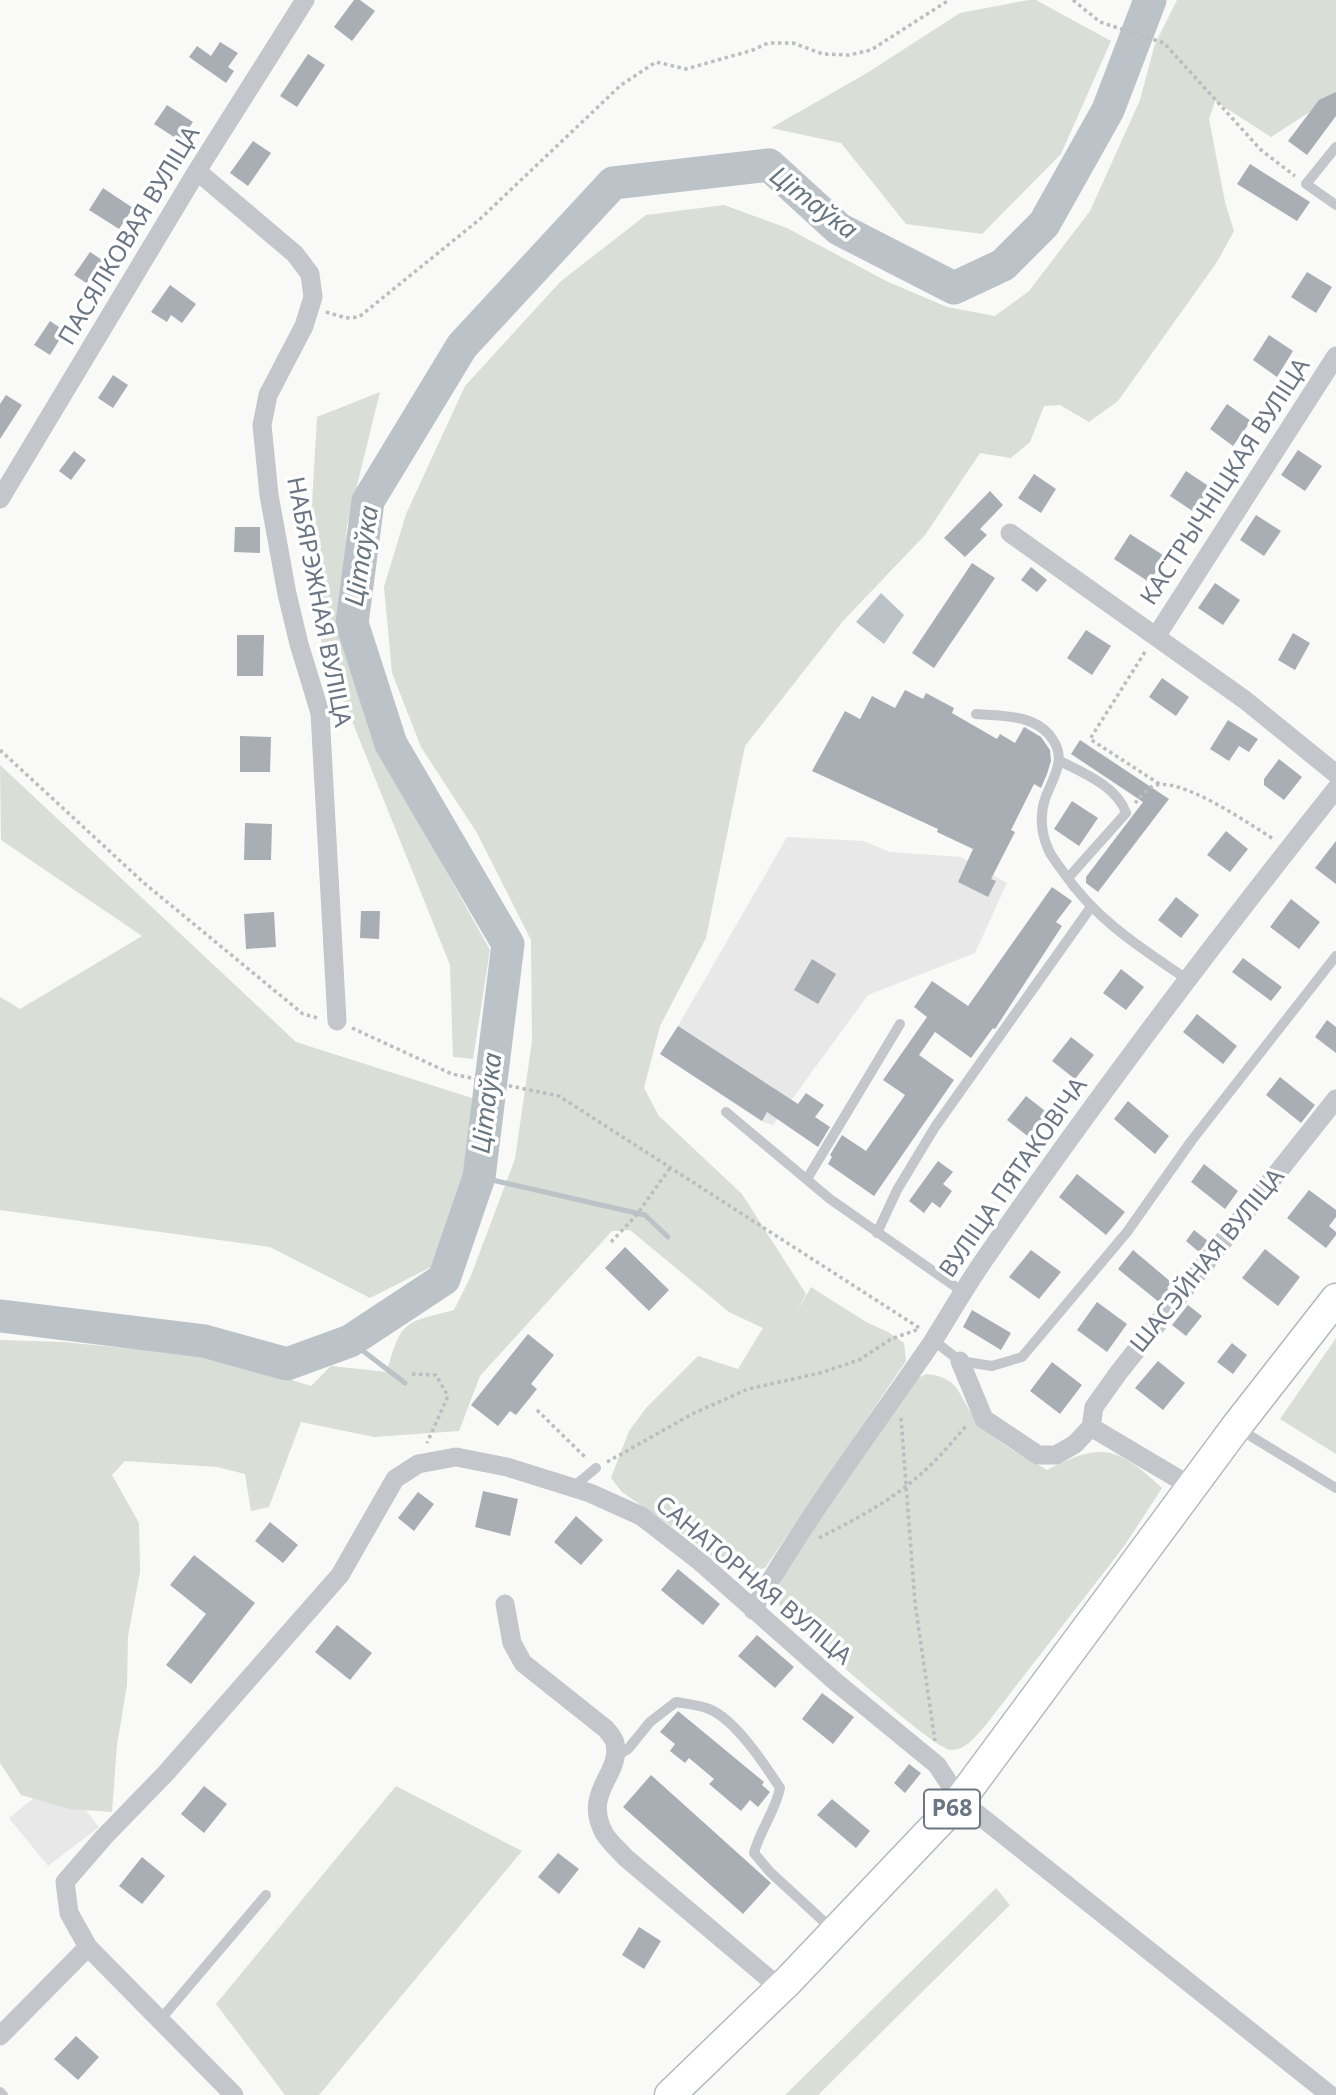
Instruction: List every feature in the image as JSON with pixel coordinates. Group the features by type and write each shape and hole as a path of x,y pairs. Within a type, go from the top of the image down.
{"main road":[{"name":"Р68","path":"670,2095 780,1988 960,1800 1236,1427 1336,1299"}],"street":[{"name":"ПАСЯЛКОВАЯ ВУЛІЦА","path":"0,499 197,171 305,0"},
{"name":"НАБЯРЭЖНАЯ ВУЛІЦА","path":"197,171 295,254 310,274 313,297 304,326 268,395 262,425 269,495 287,594 320,713 337,1021"},
{"name":"КАСТРЫЧНІЦКАЯ ВУЛІЦА","path":"1157,635 1336,356"},
{"path":"1010,533 1245,699 1336,774"},
{"name":"ВУЛІЦА ПЯТАКОВІЧА","path":"753,1609 785,1555 900,1385 932,1332 963,1293 982,1262 1112,1081 1336,789"},
{"name":"ШАСЭЙНАЯ ВУЛІЦА","path":"1090,1427 1094,1407 1119,1372 1336,1099"},
{"path":"960,1361 984,1419 1038,1455 1056,1455 1075,1444 1090,1427 1192,1487"},
{"name":"САНАТОРНАЯ ВУЛІЦА","path":"88,1947 69,1913 65,1882 166,1773 340,1575 395,1479 418,1464 457,1457 507,1467 573,1488 641,1516 698,1560 837,1683 937,1765 960,1800 1330,2095"},
{"path":"505,1604 512,1643 523,1663 606,1729 615,1741 615,1757 598,1797 597,1813 605,1835 636,1866 780,1988"},
{"path":"0,2036 88,1947 234,2095"}],"lane":[{"path":"1336,147 1306,184 1336,205"},
{"path":"976,714 1017,717 1037,724 1050,734 1059,748 1060,761 1044,801 1042,827 1047,848 1091,907 1121,935 1188,980"},
{"path":"1060,761 1098,781 1122,804 1126,813 1068,878"},
{"path":"877,1233 897,1189 935,1127 1091,907"},
{"path":"932,1332 960,1361 992,1366 1022,1357 1127,1232 1192,1140 1336,956"},
{"path":"807,1179 900,1024"},
{"path":"726,1112 877,1233 963,1293"},
{"path":"1236,1427 1336,1488"},
{"path":"573,1488 596,1468"},
{"path":"615,1757 628,1749 650,1722 676,1702 712,1710 738,1731 780,1788 777,1802 758,1838 754,1853 777,1880 835,1932"},
{"path":"160,2020 266,1895"}],"path":[{"path":"310,307 346,318 359,317 480,219 621,85 656,62 686,69 753,50 768,43 793,43 823,54 849,55 871,50 949,0"},
{"path":"1073,0 1100,22 1164,43 1261,150 1306,184"},
{"path":"1157,635 1090,738 1161,785"},
{"path":"0,750 144,883 303,1014 337,1021 452,1074 559,1096 932,1332"},
{"path":"1126,813 1152,786 1161,785 1192,791 1289,848"},
{"path":"611,1242 635,1217 670,1168"},
{"path":"537,1410 596,1468 694,1413 748,1389 820,1373 859,1360 891,1339 932,1332"},
{"path":"412,1374 436,1375 447,1396 418,1464"},
{"path":"900,1385 915,1603 937,1765"},
{"path":"785,1555 872,1511 906,1486 923,1473 980,1410"}],"shaded area":[{"path":"1036,0 1111,41 1061,154 982,234 906,224 841,143 771,128 867,73 960,13"},
{"path":"1177,0 1336,0 1336,95 1271,137 1215,101 1209,119 1225,202 1234,231 1217,262 1118,401 1089,422 1060,405 1044,406 1030,442 1011,458 980,453 925,535 843,621 745,746 706,938 660,1026 644,1088 659,1116 742,1194 806,1294 795,1315 811,1287 904,1343 906,1361 765,1568 743,1573 723,1566 704,1549 622,1492 611,1478 629,1431 646,1408 698,1356 738,1369 763,1328 729,1312 630,1230 612,1231 480,1376 459,1431 374,1437 301,1422 269,1507 251,1511 245,1474 217,1467 125,1461 112,1475 139,1523 140,1572 128,1636 127,1685 117,1745 112,1812 70,1809 21,1795 0,1763 0,1340 63,1342 217,1357 311,1386 331,1366 387,1372 396,1342 407,1326 454,1310 470,1278 515,1159 532,1041 531,940 477,833 421,747 392,673 384,587 406,514 465,386 560,282 646,215 724,205 787,228 886,281 947,307 995,316 1029,291 1090,211 1140,100 1155,44"},
{"path":"380,392 347,526 340,628 380,752 490,950 473,1059 453,1057 450,965 322,646 309,555 317,417"},
{"path":"881,593 904,615 884,644 856,622"},
{"path":"0,765 296,1042 475,1099 461,1186 431,1267 370,1298 270,1247 0,1210 0,997 20,1009 142,936 1,840"},
{"path":"787,837 863,841 890,852 961,857 1007,883 975,953 868,995 773,1125 761,1121 660,1054"},
{"path":"1336,1338 1336,1454 1280,1419"},
{"path":"926,1374 947,1380 986,1430 1011,1449 1047,1470 1082,1455 1109,1453 1133,1464 1162,1488 1125,1545 985,1726 966,1745 951,1750 921,1732 783,1614 776,1593 785,1573 912,1381"},
{"path":"60,1777 99,1827 48,1866 9,1818"},
{"path":"396,1786 522,1851 319,2095 285,2095 216,2004"},
{"path":"996,1888 1010,1905 818,2095 785,2095"}],"building":[{"path":"354,0 360,0 375,11 352,41 334,27"},
{"path":"220,42 238,53 228,67 234,71 226,83 189,57 197,46 211,56"},
{"path":"308,54 325,65 297,107 280,96"},
{"path":"1336,92 1336,116 1307,155 1288,141 1319,100"},
{"path":"167,105 193,122 180,141 154,124"},
{"path":"253,141 271,153 248,186 230,173"},
{"path":"1250,164 1310,202 1297,221 1237,184"},
{"path":"103,188 133,208 119,229 89,210"},
{"path":"90,252 107,263 91,286 74,275"},
{"path":"1307,272 1332,287 1316,313 1291,297"},
{"path":"170,285 196,304 182,323 171,315 167,322 151,312"},
{"path":"50,321 65,331 50,355 34,345"},
{"path":"1269,335 1293,351 1277,377 1253,360"},
{"path":"113,375 128,385 113,408 98,398"},
{"path":"6,395 22,405 0,439 0,404"},
{"path":"1227,404 1251,421 1233,446 1210,429"},
{"path":"1298,450 1322,466 1305,491 1281,475"},
{"path":"74,451 86,460 71,480 59,471"},
{"path":"1186,471 1210,487 1194,512 1170,496"},
{"path":"1034,474 1056,489 1041,513 1018,498"},
{"path":"990,491 1003,505 980,529 987,535 965,557 944,538"},
{"path":"1256,515 1281,531 1264,556 1240,540"},
{"path":"235,527 260,527 260,553 234,552"},
{"path":"1130,534 1166,557 1149,582 1114,559"},
{"path":"972,563 995,578 934,668 912,653"},
{"path":"1031,567 1047,580 1037,592 1021,580"},
{"path":"1215,583 1240,600 1223,625 1198,608"},
{"path":"1086,630 1111,646 1092,675 1067,658"},
{"path":"1293,633 1310,643 1295,670 1278,660"},
{"path":"237,635 264,635 263,676 237,676"},
{"path":"1162,678 1189,697 1176,716 1149,697"},
{"path":"905,690 923,699 926,693 954,708 952,713 997,739 1000,734 1015,743 1024,727 1041,737 1050,750 1051,761 1047,774 1041,788 1034,784 1011,830 1015,832 991,879 996,881 988,897 958,882 973,849 937,832 938,829 812,771 845,711 860,719 872,696 895,708"},
{"path":"1228,720 1258,739 1249,752 1239,746 1229,761 1210,749"},
{"path":"240,736 271,737 270,772 240,772"},
{"path":"1080,740 1169,799 1098,892 1086,883 1086,877 1143,802 1071,754"},
{"path":"1279,759 1302,777 1284,800 1264,785 1264,779"},
{"path":"1072,801 1098,818 1079,846 1054,829"},
{"path":"245,823 272,824 271,860 244,860"},
{"path":"1226,831 1248,849 1230,872 1207,855"},
{"path":"1336,841 1336,884 1315,868"},
{"path":"1052,887 1072,901 1056,922 1062,926 995,1029 993,1028 971,1058 935,1032 919,1055 954,1080 874,1196 828,1164 832,1157 830,1155 842,1135 866,1151 905,1095 883,1080 927,1017 914,1007 932,981 968,1006"},
{"path":"1176,897 1199,915 1181,938 1158,920"},
{"path":"1291,899 1320,922 1299,949 1270,927"},
{"path":"361,911 380,911 379,939 360,938"},
{"path":"274,912 276,947 246,949 244,914"},
{"path":"1243,958 1282,987 1271,1001 1232,972"},
{"path":"812,959 836,974 818,1004 794,990"},
{"path":"1121,969 1144,987 1126,1010 1103,993"},
{"path":"1197,1014 1237,1046 1223,1064 1183,1032"},
{"path":"1327,1020 1336,1027 1336,1053 1315,1037"},
{"path":"678,1026 798,1104 806,1093 824,1105 815,1117 830,1127 818,1147 767,1112 762,1121 660,1054"},
{"path":"1071,1037 1094,1055 1075,1079 1052,1061"},
{"path":"1280,1077 1315,1105 1301,1123 1266,1095"},
{"path":"1026,1096 1049,1114 1030,1138 1007,1120"},
{"path":"1128,1101 1169,1136 1155,1154 1114,1119"},
{"path":"938,1161 953,1172 943,1184 952,1191 940,1208 932,1202 924,1213 909,1201"},
{"path":"1204,1164 1238,1191 1225,1209 1191,1182"},
{"path":"1077,1174 1125,1212 1106,1235 1059,1197"},
{"path":"1309,1190 1336,1210 1336,1217 1329,1226 1336,1235 1326,1248 1287,1218"},
{"path":"1194,1230 1208,1241 1199,1252 1186,1241"},
{"path":"625,1247 669,1290 649,1311 605,1268"},
{"path":"1265,1249 1300,1277 1278,1306 1242,1278"},
{"path":"1031,1250 1061,1272 1039,1299 1009,1277"},
{"path":"1133,1250 1171,1282 1167,1288 1169,1290 1159,1302 1118,1269"},
{"path":"1097,1302 1127,1324 1107,1352 1077,1330"},
{"path":"1188,1305 1202,1316 1186,1336 1172,1325"},
{"path":"972,1310 1011,1333 1001,1350 963,1327"},
{"path":"528,1334 554,1355 531,1384 537,1389 516,1415 510,1411 498,1426 471,1405"},
{"path":"1232,1343 1247,1355 1233,1374 1217,1362"},
{"path":"1158,1361 1185,1383 1163,1410 1135,1388"},
{"path":"1052,1362 1082,1385 1060,1414 1030,1391"},
{"path":"483,1491 518,1499 510,1536 475,1527"},
{"path":"418,1492 434,1504 414,1531 398,1518"},
{"path":"576,1516 603,1540 581,1565 554,1542"},
{"path":"270,1522 298,1545 283,1563 255,1541"},
{"path":"194,1555 255,1603 191,1684 166,1665 206,1614 170,1585"},
{"path":"678,1569 720,1604 703,1625 661,1590"},
{"path":"337,1625 372,1653 350,1680 315,1652"},
{"path":"757,1635 794,1667 775,1688 738,1656"},
{"path":"822,1693 854,1717 833,1744 802,1719"},
{"path":"678,1711 764,1782 762,1785 770,1792 758,1807 750,1800 741,1811 709,1784 714,1779 689,1758 685,1763 670,1751 675,1744 660,1732"},
{"path":"909,1764 921,1773 905,1793 894,1783"},
{"path":"651,1775 771,1883 743,1914 623,1807"},
{"path":"204,1786 227,1804 204,1833 181,1814"},
{"path":"832,1799 870,1831 856,1848 817,1815"},
{"path":"558,1853 579,1869 559,1894 538,1877"},
{"path":"142,1857 165,1876 142,1904 119,1886"},
{"path":"639,1927 661,1941 644,1969 622,1955"},
{"path":"76,2036 99,2057 78,2080 54,2059"}],"waterway":[{"name":"Цітаўка","path":"0,1316 204,1341 287,1364 350,1341 444,1279 479,1177 508,944 391,744 352,623 368,501 462,346 613,183 769,165 839,229 954,288 1003,265 1044,224 1108,110 1150,0"},
{"path":"479,1177 645,1215 668,1237"},
{"path":"350,1341 405,1383"}]}
